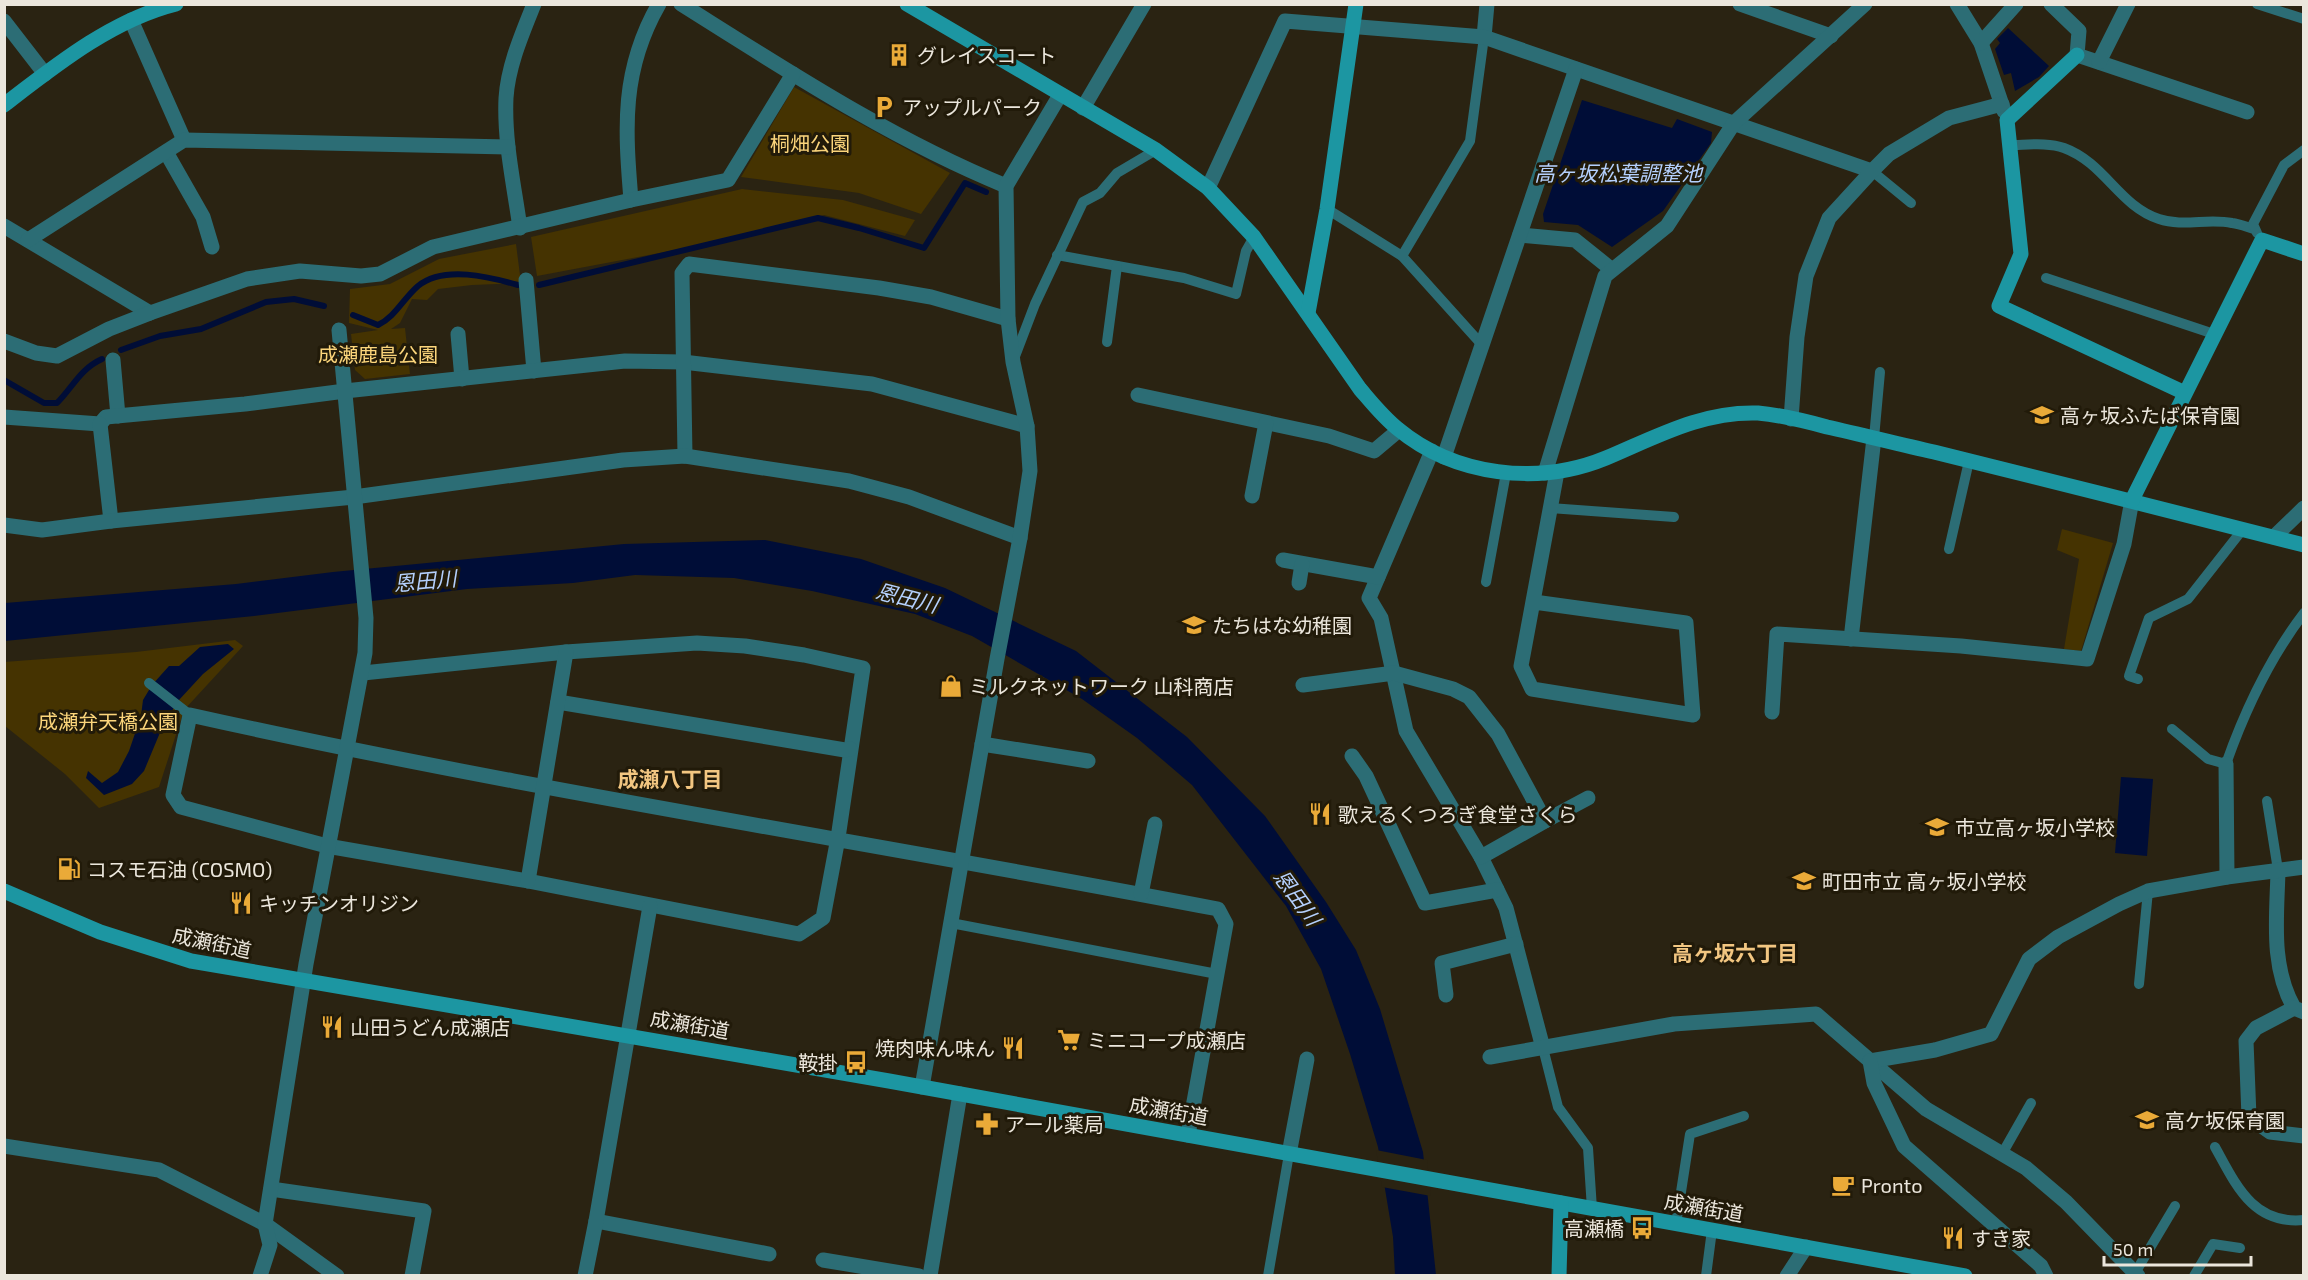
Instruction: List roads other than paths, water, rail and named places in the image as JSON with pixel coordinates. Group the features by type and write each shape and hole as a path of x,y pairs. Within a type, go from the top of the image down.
{"street":[{"path":"4,105 45,74 131,20 176,4"},
{"path":"520,228 508,147 506,97 520,37 534,4"},
{"path":"631,200 626,131 629,89 646,25 658,4"},
{"path":"681,4 793,74 904,139 961,168 1006,186"},
{"path":"907,4 1156,150 1208,189 1254,237 1377,410 1399,430 1438,454 1466,465 1506,473 1551,472 1605,459 1674,427 1700,419 1727,414 1759,413 1791,418 2132,500 2304,545"},
{"path":"1308,313 1327,209 1356,4"},
{"path":"1484,37 1486,4"},
{"path":"1740,4 1831,36"},
{"path":"1534,602 1686,623 1693,715 1532,689 1521,666 1550,508 1551,472 1605,276 1667,226 1734,123 1865,4"},
{"path":"1957,4 1981,43 2007,120 2020,254 1999,306 2184,393"},
{"path":"1981,43 2016,4"},
{"path":"2007,120 2077,55 2079,31 2051,4"},
{"path":"2099,62 2128,4"},
{"path":"1083,108 1140,6"},
{"path":"131,20 184,140"},
{"path":"1208,189 1285,21 1484,37 1872,171"},
{"path":"6,24 45,74"},
{"path":"2077,55 2247,112"},
{"path":"1542,1048 1506,908 1481,857 1406,731 1381,618 1369,598 1438,454 1483,346 1576,69"},
{"path":"4,341 36,353 57,356 109,329 150,312 247,279 300,271 361,276 380,274 433,247 631,200 728,180 793,74"},
{"path":"922,1087 1030,471 1027,426 1013,362 1008,319 1006,186 1060,95"},
{"path":"1791,418 1797,337 1806,276 1829,218 1889,154 1949,118 2002,104"},
{"path":"28,240 184,140 508,147"},
{"path":"166,152 198,229 212,247"},
{"path":"4,226 150,312"},
{"path":"1520,235 1575,240 1611,269"},
{"path":"1772,712 1778,634 1961,646 2087,659 2124,544 2132,500 2214,334 2258,235 2304,254"},
{"path":"685,456 682,273 689,264 931,297 1008,319"},
{"path":"526,279 534,371"},
{"path":"260,1275 270,1245 265,1224 303,980 345,749 363,674 366,618 339,330"},
{"path":"458,334 462,379"},
{"path":"113,360 118,416"},
{"path":"111,521 100,424 106,417 245,404 625,361 683,362 872,384 1027,426"},
{"path":"1138,394 1329,436 1374,451 1399,430"},
{"path":"4,417 100,424"},
{"path":"1252,496 1266,423"},
{"path":"1851,639 1874,438"},
{"path":"4,525 42,530 354,497 623,460 685,456 849,481 909,497 1020,538"},
{"path":"2274,537 2304,508"},
{"path":"1282,560 1378,577"},
{"path":"1299,583 1302,564"},
{"path":"363,674 566,652 697,643 745,646 804,655 863,668 838,838 824,918 799,934 528,881 327,846 181,807 172,795 190,714 345,749 838,838 1218,909 1226,924 1188,1135"},
{"path":"528,881 566,652"},
{"path":"1303,686 1394,673 1453,689 1469,697 1498,734 1545,821"},
{"path":"558,702 850,749"},
{"path":"982,744 1088,761"},
{"path":"1352,756 1366,776 1425,903 1497,890"},
{"path":"2226,764 2226,877"},
{"path":"1481,857 1588,798"},
{"path":"1141,894 1155,824"},
{"path":"1870,1061 1935,1050 1991,1034 2029,959 2058,937 2148,891 2226,877 2304,867"},
{"path":"2278,870 2276,946 2281,978 2299,1010 2256,1028 2246,1041 2249,1117 2270,1132 2304,1136"},
{"name":"成瀬街道","path":"4,891 68,920 191,961 922,1087 1965,1275"},
{"path":"585,1275 650,906"},
{"path":"1446,995 1442,963 1516,944"},
{"path":"1490,1056 1674,1024 1816,1014 1926,1109 2026,1168 2066,1202 2136,1274"},
{"path":"1289,1154 1307,1059"},
{"path":"1870,1061 1874,1083 1904,1146 2041,1266 2046,1275"},
{"path":"930,1275 960,1094"},
{"path":"4,1146 159,1170 265,1224 337,1275"},
{"path":"271,1189 424,1211 412,1275"},
{"path":"1559,1275 1561,1203"},
{"path":"596,1221 769,1254"},
{"path":"1787,1275 1806,1247"},
{"path":"823,1260 919,1275"}],"lane":[{"path":"2258,4 2304,19"},
{"path":"1402,256 1470,141 1484,37"},
{"path":"2009,145 2062,147 2080,155 2098,168 2126,200 2157,218 2175,223 2231,222 2258,235"},
{"path":"1013,362 1057,255 1083,202 1100,193 1118,173 1156,150"},
{"path":"2258,235 2253,224 2284,165 2304,150"},
{"path":"1872,171 1911,203"},
{"path":"1327,209 1402,256 1483,346"},
{"path":"1057,255 1184,279 1236,294 1246,251 1254,237"},
{"path":"1107,342 1117,266"},
{"path":"2046,278 2214,334"},
{"path":"1874,438 1880,372"},
{"path":"1949,549 1970,461"},
{"path":"1486,582 1506,473"},
{"path":"1550,508 1674,517"},
{"path":"2138,679 2129,676 2149,618 2188,599 2243,529"},
{"path":"2172,729 2208,759 2226,764 2235,736 2258,684 2282,641 2304,613"},
{"path":"149,683 190,714"},
{"path":"2267,801 2278,870"},
{"path":"2139,984 2148,891"},
{"path":"951,922 1217,974"},
{"path":"1542,1048 1558,1107 1588,1148 1592,1209"},
{"path":"2002,1154 2031,1103"},
{"path":"1676,1224 1690,1134 1743,1116"},
{"path":"2215,1148 2240,1193 2265,1213 2288,1221 2304,1220"},
{"path":"1268,1275 1289,1154"},
{"path":"2136,1274 2175,1206"},
{"path":"1706,1275 1712,1230"},
{"path":"2194,1275 2213,1244 2240,1248"}],"water":[{"path":"2008,28 2049,66 2039,77 2015,91 2011,73 2004,75 1995,49 2000,43 1997,39"},
{"name":"高ヶ坂松葉調整池","path":"1582,100 1672,128 1677,119 1712,132 1711,143 1663,211 1612,247 1578,225 1544,222 1543,214"},
{"name":"恩田川","path":"765,540 861,559 945,588 1076,651 1187,737 1265,816 1326,902 1356,950 1380,1009 1423,1152 1436,1275 1395,1275 1393,1237 1378,1147 1321,969 1286,906 1192,785 1137,738 1082,699 972,636 915,614 812,591 734,578 635,575 573,583 467,589 254,616 5,641 5,603 236,584 333,572 624,544"},
{"path":"228,644 234,649 203,674 179,700 164,723 144,771 132,784 104,795 86,778 88,771 102,783 118,772 129,751 141,716 143,700 152,685 169,666 179,666 200,647"},
{"path":"2121,777 2153,779 2147,856 2115,853"}],"waterway":[{"path":"539,285 818,218 924,248 965,183 986,192"},
{"path":"353,315 378,325 394,313 418,286 441,276 454,274 481,276 518,285"},
{"path":"121,350 160,336 201,329 266,302 294,299 324,306"},
{"path":"4,380 44,403 57,403 82,373 102,359"}],"place":[{"name":"グレイスコート","path":"899,55"},
{"name":"アップルパーク","path":"884,107"},
{"name":"高ヶ坂ふたば保育園","path":"2042,415"},
{"name":"たちはな幼稚園","path":"1194,625"},
{"name":"ミルクネットワーク 山科商店","path":"951,686"},
{"name":"歌えるくつろぎ食堂さくら","path":"1320,814"},
{"name":"市立高ヶ坂小学校","path":"1937,827"},
{"name":"コスモ石油 (COSMO)","path":"69,869"},
{"name":"町田市立 高ヶ坂小学校","path":"1804,881"},
{"name":"キッチンオリジン","path":"241,903"},
{"name":"山田うどん成瀬店","path":"332,1027"},
{"name":"ミニコープ成瀬店","path":"1069,1040"},
{"name":"焼肉味ん味ん","path":"1013,1048"},
{"name":"鞍掛","path":"856,1062"},
{"name":"高ケ坂保育園","path":"2147,1120"},
{"name":"アール薬局","path":"987,1124"},
{"name":"Pronto","path":"1843,1185"},
{"name":"高瀬橋","path":"1642,1228"},
{"name":"すき家","path":"1953,1238"}],"district":[{"name":"成瀬八丁目","path":"670,778"},
{"name":"高ヶ坂六丁目","path":"1735,952"}],"park label":[{"name":"桐畑公園","path":"810,143"},
{"name":"成瀬鹿島公園","path":"378,354"},
{"name":"成瀬弁天橋公園","path":"108,721"}]}
